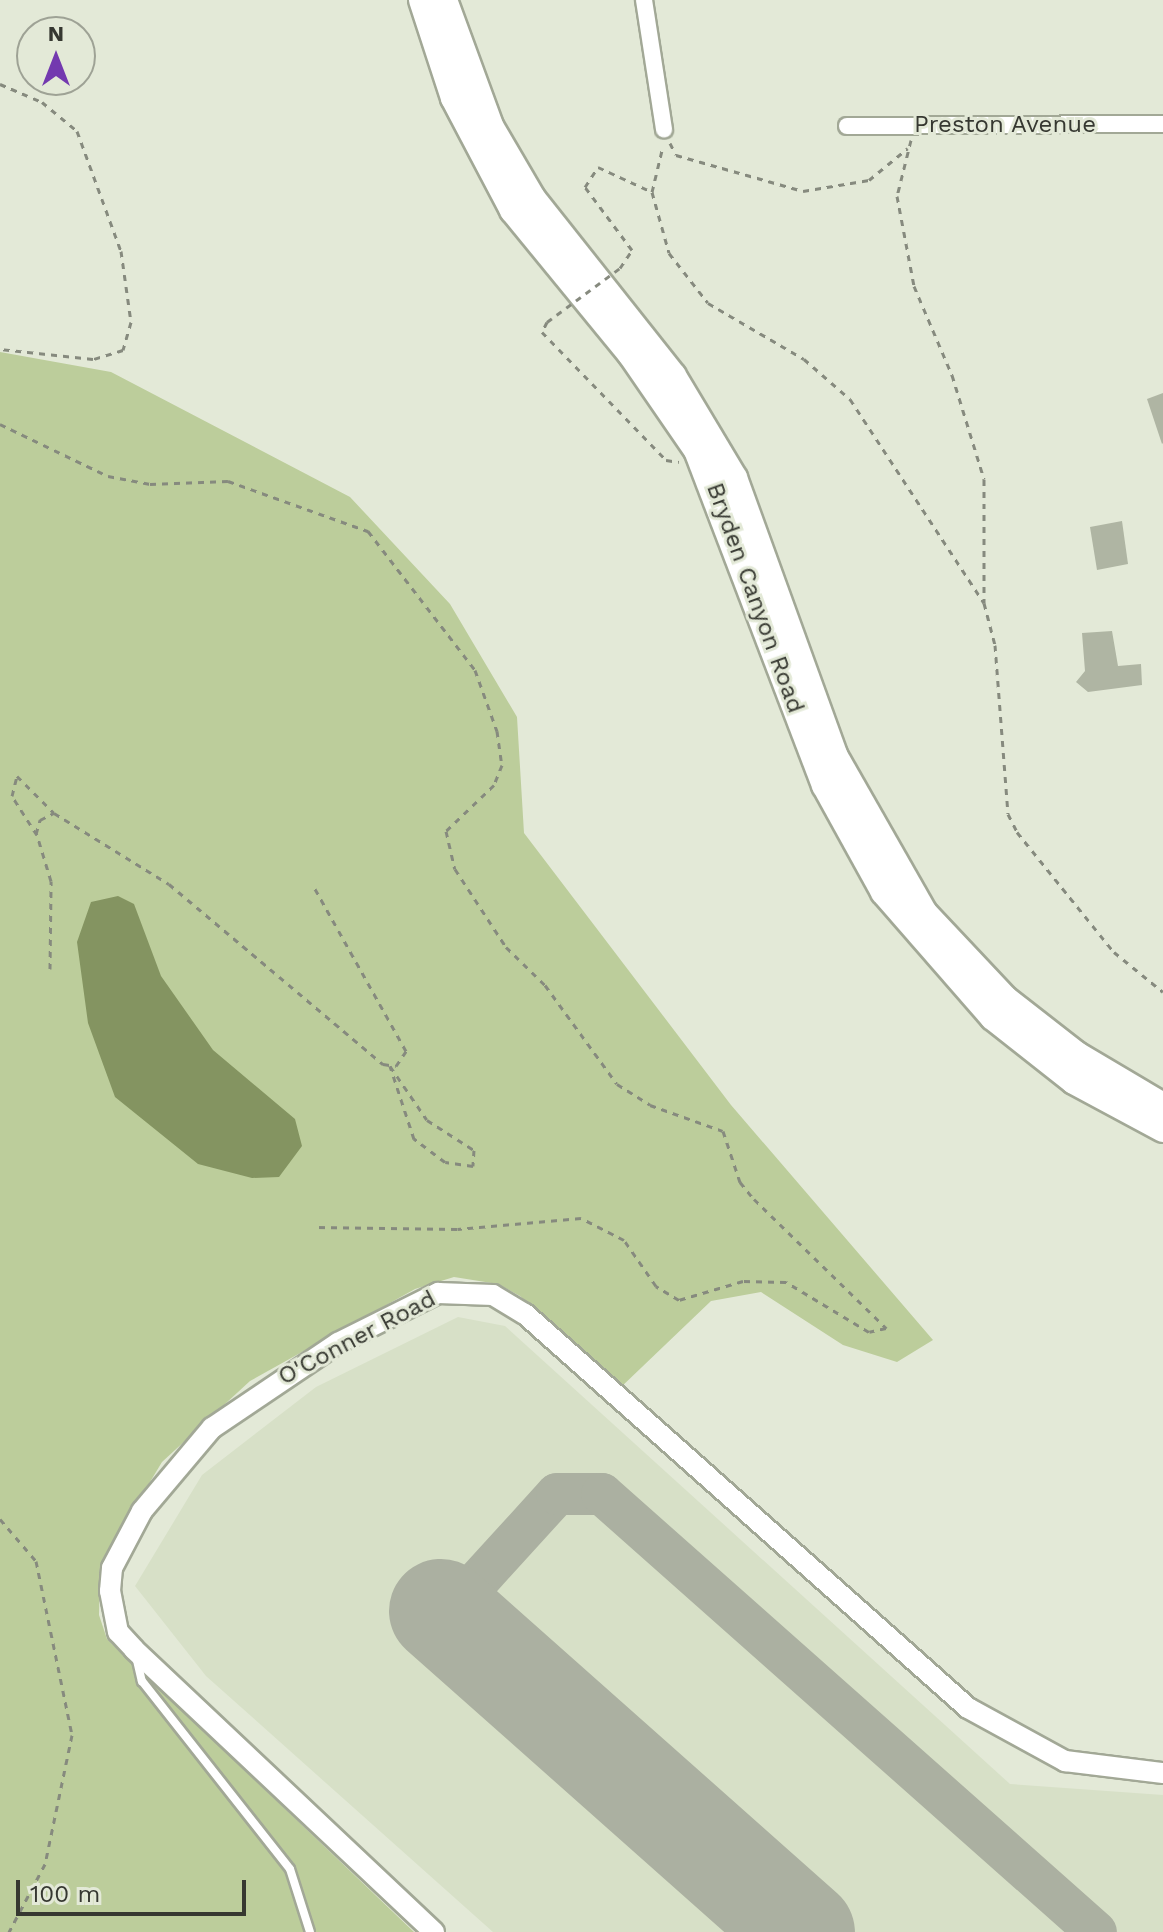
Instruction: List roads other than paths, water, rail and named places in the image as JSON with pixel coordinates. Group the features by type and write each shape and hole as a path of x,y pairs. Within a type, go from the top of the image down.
{"main road":[{"name":"Bryden Canyon Road","path":"422,0 454,98 513,210 655,385 713,481 812,755 884,892 993,1017 1074,1081 1163,1129"},
{"name":"Bryden Canyon Road","path":"444,0 490,126 532,198 649,343 722,455 834,755 924,913 1005,999 1077,1055 1163,1106"}],"street":[{"path":"644,0 664,129"},
{"name":"Preston Avenue","path":"847,126 1163,124"},
{"name":"O'Conner Road","path":"434,1932 134,1649 111,1613 112,1568 172,1470 276,1380 420,1300 470,1290 525,1314 968,1708 1065,1761 1163,1773"}],"lane":[{"path":"134,1649 142,1681 290,1869 310,1932"}]}
